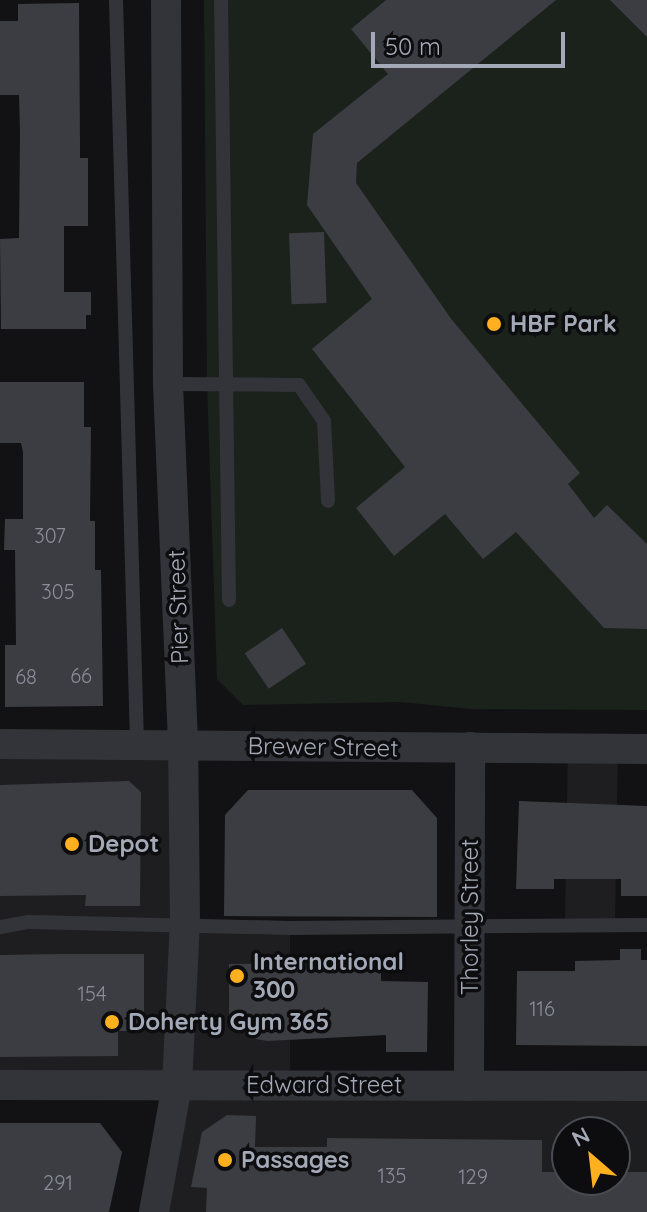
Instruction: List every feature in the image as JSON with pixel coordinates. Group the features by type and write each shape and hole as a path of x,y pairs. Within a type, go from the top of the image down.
{"street":[{"name":"Pier Street","path":"154,1212 177,1085 185,922 183,742 168,384 166,0"},
{"name":"Brewer Street","path":"0,744 183,742 647,749"},
{"name":"Thorley Street","path":"469,1086 470,747"},
{"name":"Edward Street","path":"0,1085 647,1086"}],"lane":[{"path":"116,0 137,742"},
{"path":"221,0 229,600"},
{"path":"168,384 224,382 299,385 324,421 328,501"},
{"path":"0,927 29,922 185,922 290,928 647,925"}],"shaded area":[{"path":"204,0 647,0 647,710 471,709 401,702 243,705 217,679 207,383"},
{"path":"183,742 185,922 290,928 290,1085 647,1086 647,1212 154,1212 176,1085 0,1085 0,744"},
{"path":"568,748 618,749 615,926 565,925"}],"building":[{"path":"386,0 556,0 357,163 356,183 452,320 580,473 568,484 594,518 607,505 647,544 647,629 604,628 516,532 483,559 445,514 394,556 356,508 405,467 312,349 372,299 307,205 313,134 388,74 351,29"},
{"path":"610,0 647,0 647,37"},
{"path":"79,3 80,158 88,158 88,226 64,226 64,292 91,292 91,315 86,315 86,329 1,329 0,239 19,238 20,134 19,95 0,95 0,21 18,21 18,4"},
{"path":"324,232 326,303 291,304 289,233"},
{"path":"0,382 84,382 84,427 91,427 90,521 95,521 95,570 101,570 103,706 5,707 5,645 16,645 15,550 4,550 5,519 23,519 23,452 21,443 0,443"},
{"path":"282,628 306,664 269,689 245,653"},
{"name":"Depot","path":"129,781 141,792 140,906 85,906 86,895 0,896 0,785"},
{"path":"248,790 412,790 437,818 437,917 224,916 225,815"},
{"path":"519,801 647,806 647,896 621,896 621,879 554,879 554,889 516,889"},
{"path":"620,949 641,949 641,960 647,960 647,1046 516,1045 517,971 575,971 575,961 620,960"},
{"path":"144,954 144,1031 118,1031 118,1056 0,1057 0,955"},
{"path":"229,964 381,964 381,981 428,982 427,1052 386,1052 386,1035 267,1041 251,1038 229,1019"},
{"path":"227,1115 256,1116 255,1147 327,1147 327,1138 542,1140 542,1172 551,1172 551,1196 631,1196 631,1172 647,1172 647,1212 206,1212 207,1188 191,1187 202,1132"},
{"path":"0,1123 100,1123 122,1152 109,1212 0,1212"}],"place":[{"name":"HBF Park","path":"494,324"},
{"name":"Depot","path":"72,844"},
{"name":"International 300","path":"237,976"},
{"name":"Doherty Gym 365","path":"112,1022"},
{"name":"Passages","path":"225,1160"}]}
